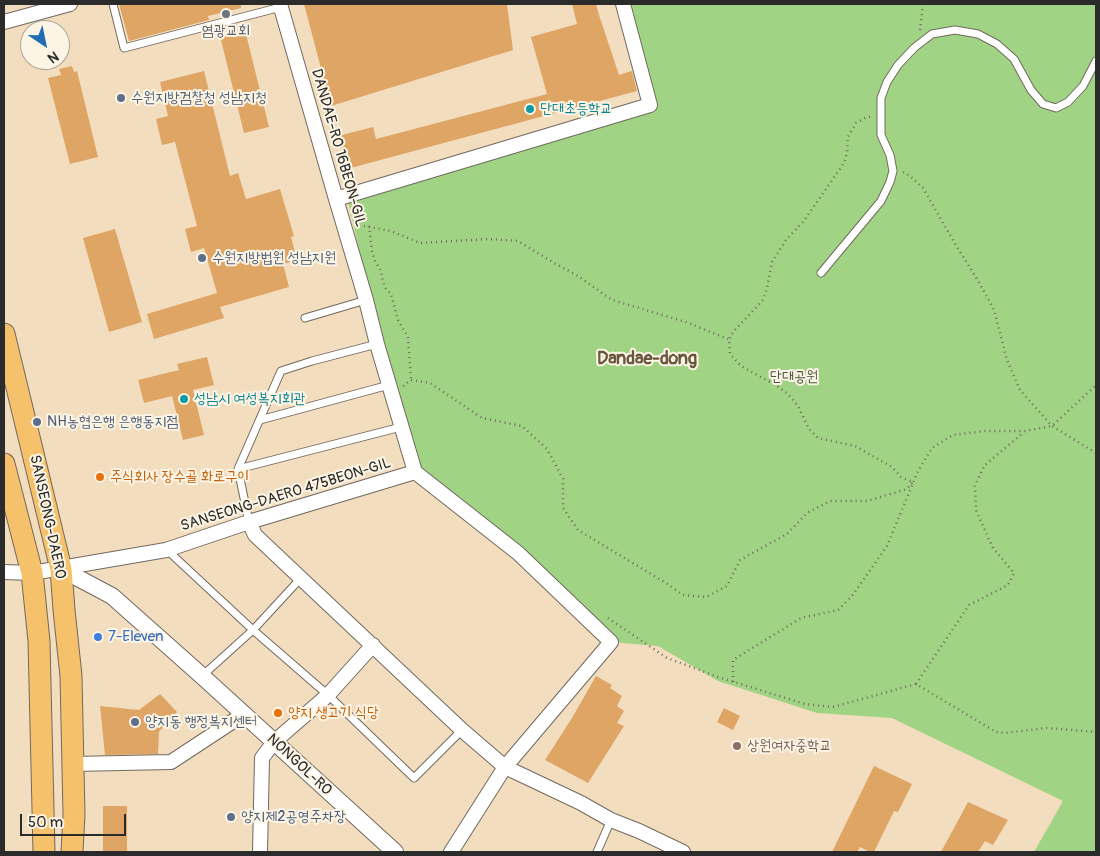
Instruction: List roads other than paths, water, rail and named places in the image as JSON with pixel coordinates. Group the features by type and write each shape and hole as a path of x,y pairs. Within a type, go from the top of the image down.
{"main road":[{"name":"SANSEONG-DAERO","path":"4,334 61,569 70,676 74,815 72,852"},
{"name":"SANSEONG-DAERO","path":"4,464 7,489 32,573 39,640 44,852"}],"street":[{"path":"4,22 40,7 70,4"},
{"path":"336,199 650,105 623,4"},
{"name":"DANDAE-RO 16BEON-GIL","path":"281,6 415,472"},
{"path":"415,472 518,552 611,642 505,766 451,852"},
{"name":"SANSEONG-DAERO 475BEON-GIL","path":"4,572 32,573 166,550 249,522 415,472"},
{"path":"249,522 255,535 462,730 505,766 581,803 611,820 683,852"},
{"name":"NONGOL-RO","path":"61,569 112,596 395,852"},
{"path":"260,852 262,758 274,742 328,696 373,645"},
{"path":"72,764 170,762 244,714"}],"lane":[{"path":"113,4 124,48 281,6"},
{"path":"821,273 881,200 890,182 893,171 890,155 881,135 881,98 886,82 898,65 914,48 932,34 955,30 978,34 997,44 1014,59 1031,90 1043,104 1056,108 1068,102 1082,86 1096,61"},
{"path":"305,318 366,300"},
{"path":"249,522 238,469 280,371 377,344"},
{"path":"260,420 391,390"},
{"path":"238,469 401,427"},
{"name":"SANSEONG-DAERO 475BEON-GIL","path":"166,550 328,696 414,778 462,730"},
{"path":"202,676 253,630 301,578"},
{"path":"597,852 611,820"}],"place":[{"name":"염광교회","path":"226,14"},
{"name":"수원지방검찰청 성남지청","path":"121,98"},
{"name":"단대초등학교","path":"530,109"},
{"name":"수원지방법원 성남지원","path":"202,258"},
{"name":"성남시 여성복지회관","path":"184,399"},
{"name":"NH농협은행 은행동지점","path":"37,422"},
{"name":"주식회사 장수골 화로구이","path":"100,477"},
{"name":"7-Eleven","path":"98,637"},
{"name":"양지 생고기 식당","path":"278,713"},
{"name":"양지동 행정복지센터","path":"135,722"},
{"name":"상원여자중학교","path":"737,746"},
{"name":"양지제2공영주차장","path":"231,817"}],"district":[{"name":"Dandae-dong","path":"647,359"}],"park label":[{"name":"단대공원","path":"794,377"}]}
